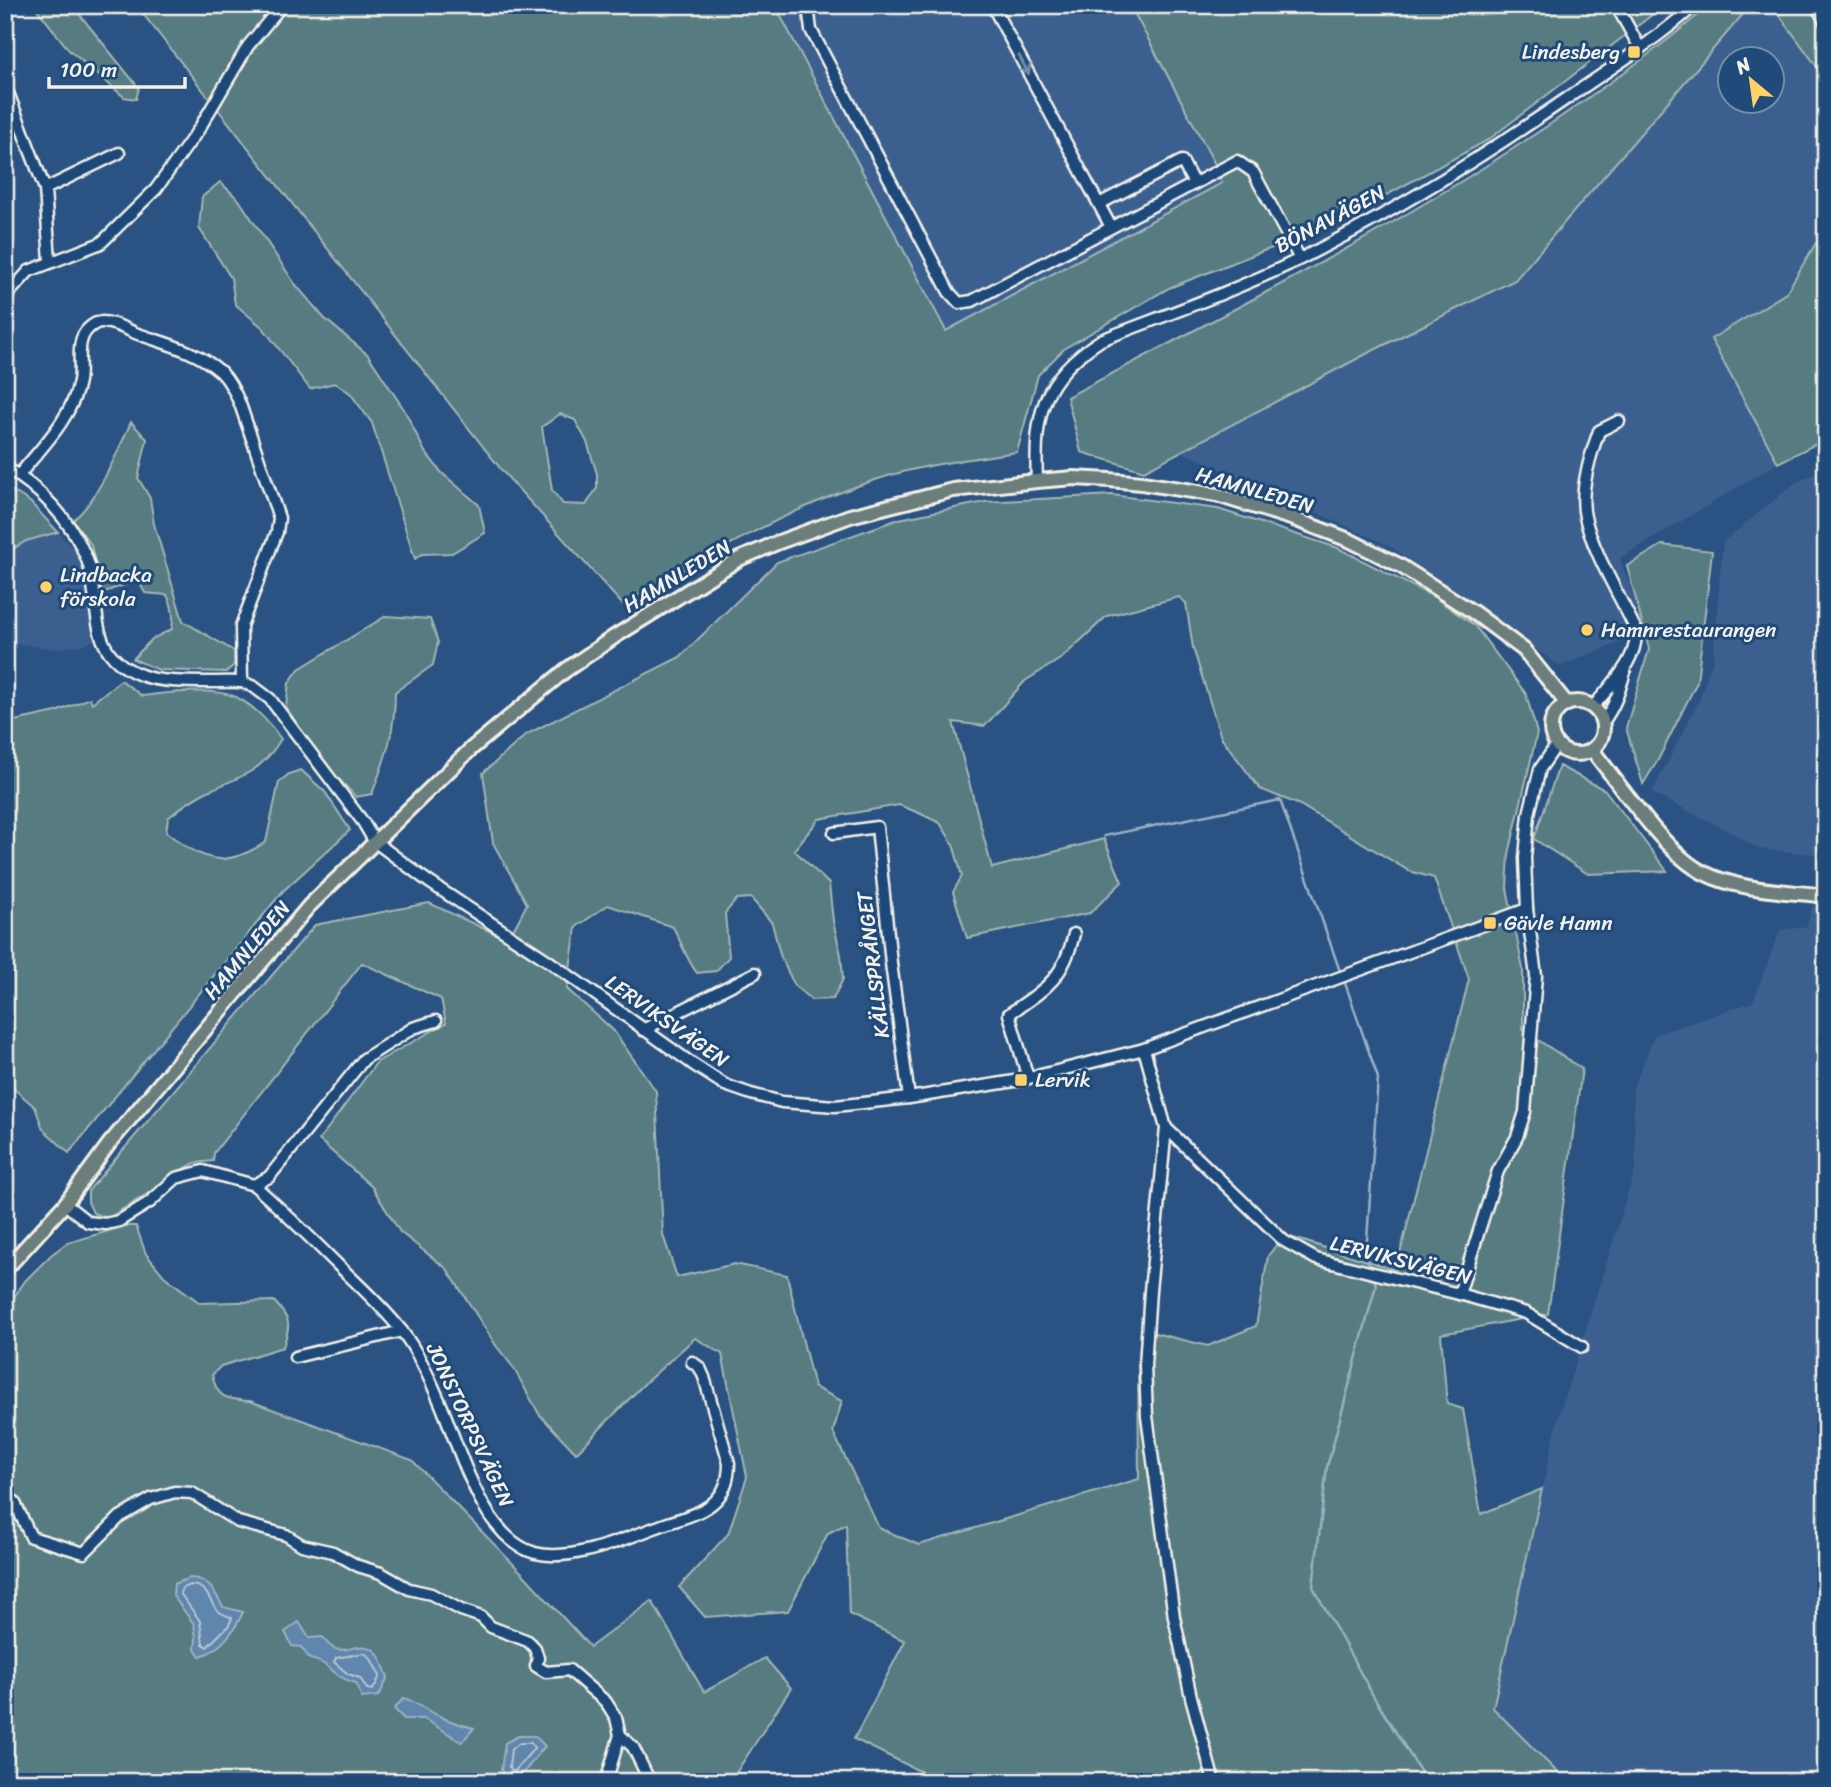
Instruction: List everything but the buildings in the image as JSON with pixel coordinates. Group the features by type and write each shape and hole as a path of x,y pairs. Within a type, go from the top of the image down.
{"main road":[{"name":"HAMNLEDEN","path":"5,1270 65,1204 109,1144 309,906 471,748 566,670 739,559 850,516 953,490 1074,478 1110,480 1217,495 1294,519 1349,540 1399,565 1473,612 1524,650 1567,704"},
{"path":"1580,702 1593,707 1603,722 1602,738 1592,750 1570,753 1557,744 1553,737 1552,722 1555,715 1567,704 1580,702"},
{"path":"1592,750 1634,804 1687,863 1705,874 1733,884 1826,896"}],"street":[{"path":"5,302 9,293 29,271 101,243 156,189 199,128 248,46 282,5"},
{"path":"817,5 809,14 811,30 949,292 959,303 972,301 1237,161 1253,172 1300,259"},
{"path":"992,5 1111,227"},
{"path":"1616,5 1640,48"},
{"name":"BÖNAVÄGEN","path":"1037,481 1036,459 1043,403 1061,372 1080,354 1101,340 1205,300 1300,259 1350,233 1502,143 1640,48 1695,5"},
{"path":"1816,5 1826,23"},
{"path":"5,85 45,189 50,261"},
{"path":"45,189 119,153"},
{"path":"1099,204 1182,161 1194,184"},
{"path":"19,475 43,446 75,397 79,380 81,340 86,330 95,323 113,324 172,345 205,360 219,371 233,387 240,404 278,518 277,532 241,626 242,682"},
{"path":"1603,722 1619,692 1626,663 1637,639 1635,628 1592,539 1585,516 1584,499 1592,452 1599,431 1619,421"},
{"path":"5,467 19,475 50,504 80,544 93,580 99,635 113,658 139,675 153,679 242,682 254,687 275,705 363,822 374,841"},
{"path":"1593,707 1626,663"},
{"path":"1459,1294 1498,1171 1517,1137 1525,1112 1536,976 1527,909 1525,858 1529,814 1540,769 1557,744"},
{"name":"KÄLLSPRÅNGET","path":"834,833 877,827 909,1098"},
{"name":"LERVIKSVÄGEN","path":"374,841 429,882 539,954 643,1030 725,1085 782,1102 835,1106 909,1098 1028,1078 1144,1049 1527,909"},
{"path":"1028,1078 1009,1014 1034,999 1059,972 1070,953 1074,934"},
{"path":"643,1030 755,973"},
{"path":"254,1185 269,1177 364,1059 413,1028 436,1021"},
{"path":"1144,1049 1166,1128 1145,1365 1147,1416 1174,1617 1191,1697 1214,1782"},
{"name":"LERVIKSVÄGEN","path":"1166,1128 1284,1241 1316,1259 1525,1313 1582,1347"},
{"name":"JONSTORPSVÄGEN","path":"65,1204 88,1222 105,1224 119,1221 150,1202 176,1178 202,1171 254,1185 373,1298 402,1331 438,1398 480,1499 492,1520 513,1541 534,1552 575,1554 688,1516 707,1507 724,1493 729,1478 729,1463 704,1377 700,1368 692,1362"},
{"name":"JONSTORPSVÄGEN","path":"295,1357 402,1331"},
{"path":"5,1498 14,1501 31,1537 84,1553 120,1517 151,1499 175,1493 192,1493 238,1522 286,1535 302,1545 333,1552 358,1566 381,1573 409,1589 431,1594 481,1617 491,1627 528,1641 535,1648 538,1658 536,1666 546,1672 569,1670 606,1702 616,1718 620,1735 606,1782"},
{"path":"620,1735 633,1747 650,1782"}],"shaded area":[{"path":"775,5 1130,5 1218,170 1222,183 946,331"},
{"path":"1751,5 1772,5 1826,79 1826,235 1816,243 1786,293 1711,339 1778,463 1620,558 1645,632 1560,666 1390,546 1181,451 1515,280"},
{"path":"1826,468 1826,855 1759,849 1652,793 1698,703 1713,660 1723,542 1794,484"},
{"name":"Lindbacka förskola","path":"58,532 79,556 85,575 93,640 86,644 57,649 5,642 5,554 26,541"},
{"path":"1813,905 1826,909 1826,1782 1567,1782 1493,1708 1557,1423 1636,1167 1633,1088 1655,1035 1753,1002 1780,930 1807,927"}],"green space":[{"path":"34,5 72,5 139,88 136,99 124,97 69,50"},
{"path":"136,5 775,5 946,331 1222,183 1218,170 1130,5 1665,5 1488,140 1313,235 1263,251 1169,288 1065,348 1038,375 1017,452 910,470 842,492 746,536 622,604 504,473","holes":["560,414 575,420 587,442 597,474 597,488 586,505 563,504 552,490 542,427"]},
{"path":"1709,5 1751,5 1515,280 1368,353 1144,471 1081,452 1067,397 1330,258 1458,183 1521,144 1615,79"},
{"path":"1772,5 1826,5 1826,79"},
{"path":"220,182 239,200 295,284 324,318 368,355 405,411 425,452 442,473 479,505 485,533 452,553 422,554 415,559 372,423 350,393 335,383 310,389 263,328 235,304 231,278 199,228 202,197"},
{"path":"1826,235 1826,439 1778,463 1711,339 1786,293 1816,243"},
{"path":"131,422 147,439 138,478 150,498 154,524 183,621 234,651 234,665 226,672 159,670 133,659 152,639 172,629 169,599 167,595 145,593 138,580 102,593 91,545 73,520 98,489"},
{"path":"5,486 30,502 58,532 26,541 5,554"},
{"path":"1112,495 1218,509 1338,548 1434,597 1475,626 1526,694 1537,733 1509,854 1507,888 1523,969 1523,1030 1582,1069 1548,1314 1441,1334 1447,1404 1463,1409 1481,1514 1542,1489 1493,1708 1567,1782 932,1782 936,1779 854,1739 905,1641 849,1614 846,1524 828,1533 788,1611 705,1617 679,1587 728,1534 747,1477 722,1354 695,1338 645,1383 576,1453 539,1414 513,1367 447,1269 400,1232 372,1187 319,1140 377,1062 446,1023 441,999 362,963 214,1153 213,1161 195,1163 171,1175 158,1187 108,1218 93,1213 88,1202 88,1191 315,925 429,903 508,940 527,904 493,843 483,773 527,734 680,657 777,562 899,519 985,502","holes":["1179,597 1186,603 1193,648 1221,737 1260,789 1300,805 1409,871 1434,878 1469,979 1396,1270 1284,1235 1268,1256 1256,1326 1208,1346 1154,1333 1138,1360 1139,1479 919,1545 879,1528 833,1432 842,1401 814,1387 787,1275 735,1264 677,1277 663,1235 656,1091 613,1030 567,989 576,927 608,905 673,927 697,973 716,971 729,957 725,913 737,899 751,898 772,923 781,958 795,986 811,1000 833,999 843,979 829,884 794,850 819,819 899,805 940,823 953,844 962,876 953,892 967,938 1090,913 1122,882 1104,839 992,868 953,722 985,726 1025,681 1062,658 1107,616"]},
{"path":"1662,545 1712,551 1697,682 1643,784 1626,728 1649,649 1627,566"},
{"path":"386,616 430,619 438,642 433,665 395,692 391,732 377,781 372,794 356,797 320,759 286,707 289,683 299,669"},
{"path":"121,680 142,696 203,691 236,697 261,715 281,739 266,759 250,772 199,796 168,818 166,832 179,842 214,858 225,859 251,851 266,842 279,782 289,774 301,770 325,792 350,830 283,891 69,1153 43,1129 35,1107 5,1081 5,830 12,828 5,827 5,723 56,712 90,698 92,703"},
{"path":"1559,766 1605,790 1667,871 1588,874 1534,839"},
{"path":"126,1226 136,1226 146,1254 164,1276 200,1303 274,1301 284,1313 288,1327 283,1347 221,1366 212,1375 221,1394 250,1401 412,1460 590,1647 652,1601 704,1692 765,1658 791,1688 730,1782 5,1782 5,1324 13,1316 12,1300 25,1281 51,1255 67,1243"}],"water":[{"path":"190,1578 206,1583 223,1607 243,1612 226,1639 214,1650 200,1656 195,1649 194,1624 173,1596 174,1584"},
{"path":"299,1622 309,1638 323,1637 335,1649 362,1646 375,1651 388,1677 379,1696 362,1698 356,1683 310,1659 301,1647 292,1646 285,1632"},
{"path":"404,1698 445,1719 474,1728 462,1742 424,1719 404,1719 394,1709"},
{"path":"518,1736 535,1736 545,1746 516,1782 509,1782 501,1770 505,1743"}],"waterway":[{"path":"1104,836 1280,800 1341,974"},
{"path":"1344,980 1378,1078 1366,1255 1371,1271"},
{"path":"1373,1277 1376,1285 1327,1467 1313,1587 1375,1699 1422,1774 1432,1782"}],"place":[{"name":"Lindesberg","path":"1634,52"},
{"name":"Lindbacka förskola","path":"46,587"},
{"name":"Hamnrestaurangen","path":"1587,630"},
{"name":"Gävle Hamn","path":"1490,923"},
{"name":"Lervik","path":"1021,1080"}]}
